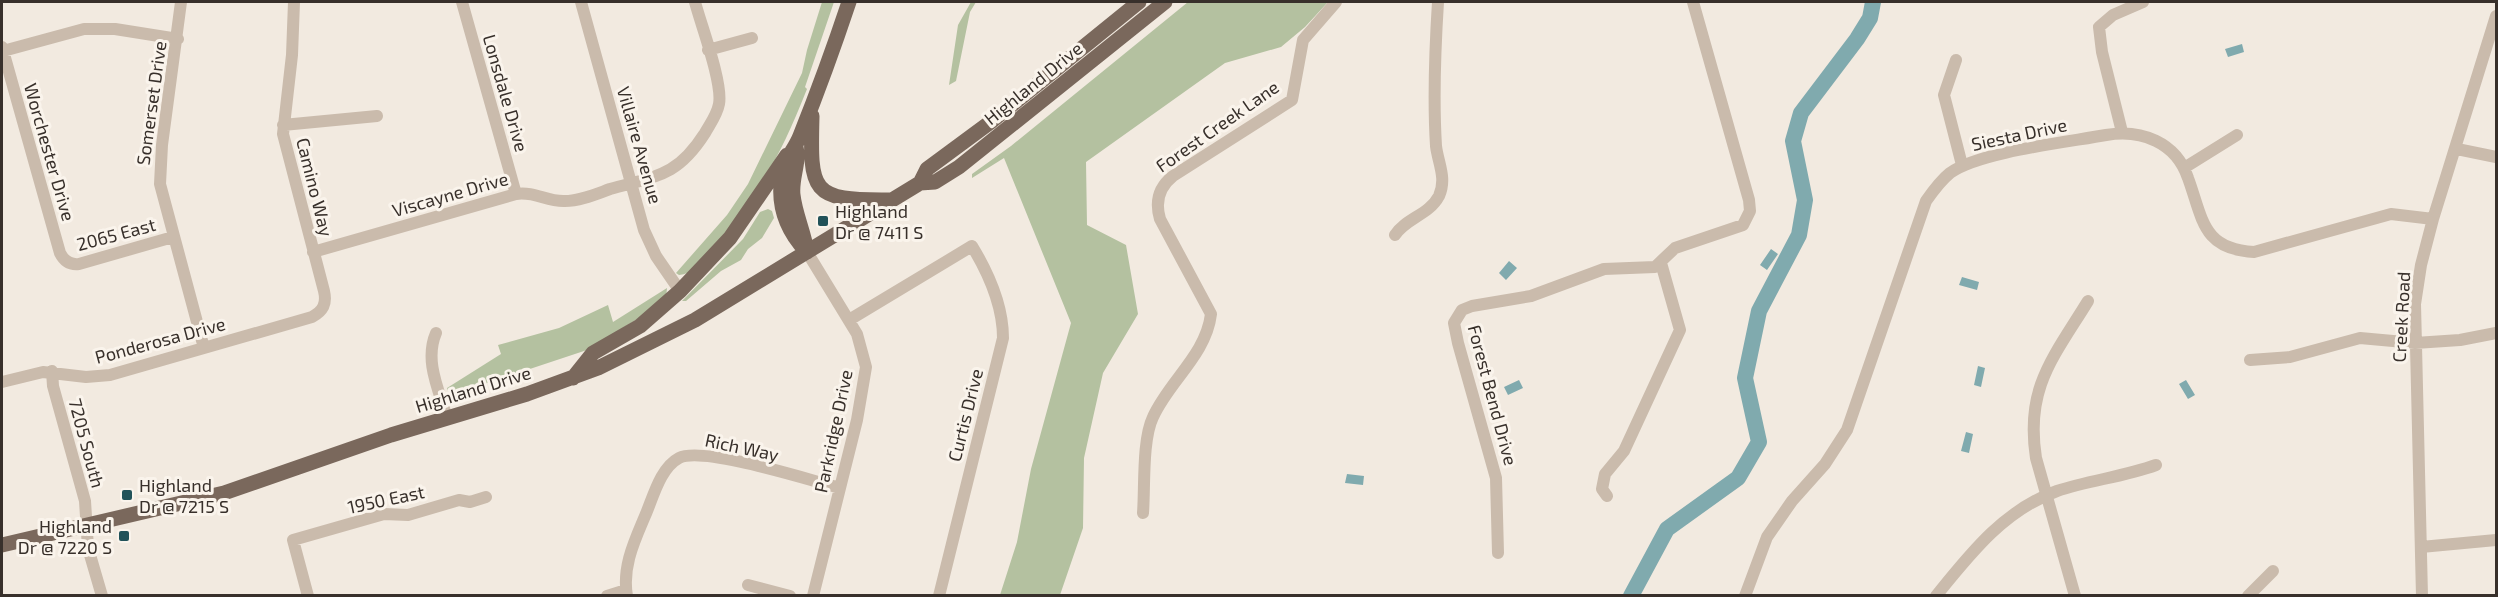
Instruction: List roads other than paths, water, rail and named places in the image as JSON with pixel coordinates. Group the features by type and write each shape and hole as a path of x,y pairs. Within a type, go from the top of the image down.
{"main road":[{"path":"573,378 593,353 640,326 680,291 730,238 792,151 812,106 849,2"},
{"name":"Highland Drive","path":"920,183 927,169 992,121 1139,2"},
{"name":"Highland Drive","path":"2,545 225,493 573,378 669,334 890,200 920,183 935,182 959,167 1165,2"},
{"path":"812,106 810,155 812,173 820,187 840,198 890,200"},
{"path":"792,151 799,158 793,195 807,252"}],"street":[{"name":"Somerset Drive","path":"182,2 160,163 163,202 204,348"},
{"name":"Camino Way","path":"294,2 291,62 283,125 286,152 326,300 323,308"},
{"name":"Lonsdale Drive","path":"462,2 516,194"},
{"name":"Villaire Avenue","path":"581,2 649,243 680,291"},
{"name":"Viscayne Drive","path":"313,252 516,194 533,192 566,201 667,172 691,156 715,117 719,104 719,91 695,2"},
{"name":"Forest Creek Lane","path":"1143,513 1152,419 1207,333 1211,314 1160,219 1157,205 1161,189 1173,176 1292,100 1303,40 1336,2"},
{"path":"1395,235 1401,226 1431,207 1443,182 1436,146 1435,43 1438,2"},
{"name":"Forest Bend Drive","path":"1498,553 1497,478 1458,343 1455,323 1457,316 1472,306 1531,296 1605,269 1645,269 1661,263 1676,248 1743,225 1750,211 1732,133 1693,2"},
{"path":"2122,132 2102,52 2099,27 2113,15 2143,2"},
{"name":"Creek Road","path":"2422,596 2415,304 2421,265 2433,219 2457,149 2496,16"},
{"path":"2,49 84,29 115,29 178,39"},
{"path":"708,50 752,38"},
{"name":"Worchester Drive","path":"2,49 60,253 69,263"},
{"path":"1956,60 1944,95 1962,165"},
{"path":"283,125 377,116"},
{"name":"Siesta Drive","path":"1744,596 1767,537 1792,501 1825,464 1847,430 1926,201 1940,182 1962,165 1991,156 2122,132 2133,132 2155,140 2175,156 2184,168 2204,228 2227,248 2241,251 2261,250 2391,214 2433,219"},
{"path":"2184,168 2237,135"},
{"path":"2457,149 2496,157"},
{"name":"2065 East","path":"69,263 89,261 173,237"},
{"name":"Curtis Drive","path":"849,320 972,246 982,263 998,303 1003,321 1003,338 939,596"},
{"name":"Parkridge Drive","path":"807,252 857,334 866,367 859,411 813,596"},
{"path":"1607,496 1602,489 1605,474 1624,451 1680,330 1661,263"},
{"path":"2075,596 2033,435 2038,389 2047,367 2088,301"},
{"name":"Ponderosa Drive","path":"2,382 52,371 98,377 312,317 323,308"},
{"path":"436,333 430,346 430,358 447,418"},
{"path":"2250,360 2290,357 2360,338 2415,343 2460,340 2496,333"},
{"name":"7205 South","path":"52,371 53,386 85,501 88,548 102,596"},
{"name":"Rich Way","path":"627,593 631,548 662,476 678,459 703,454 840,488"},
{"path":"1936,596 1988,535 2012,515 2047,495 2156,465"},
{"name":"1950 East","path":"308,596 293,540 384,514 408,515 459,500 470,502 486,497"},
{"path":"2421,547 2496,540"},
{"path":"2248,596 2273,571"},
{"path":"748,585 790,596"},
{"path":"607,596 627,593"}],"water":[{"path":"2242,44 2244,52 2228,57 2225,49"},
{"path":"1771,249 1778,254 1767,270 1760,265"},
{"path":"1509,261 1517,268 1506,280 1499,273"},
{"path":"1962,277 1979,282 1977,290 1959,285"},
{"path":"1978,366 1985,368 1981,387 1974,385"},
{"path":"1519,380 1523,388 1508,395 1504,387"},
{"path":"2186,380 2195,395 2188,399 2179,384"},
{"path":"1966,432 1973,434 1969,453 1961,451"},
{"path":"1347,474 1364,476 1363,485 1345,483"}],"waterway":[{"path":"1631,596 1667,529 1738,478 1759,442 1745,378 1759,311 1799,235 1805,200 1793,141 1801,113 1857,39 1870,18 1873,2"}],"place":[{"name":"Highland Dr @ 7411 S","path":"823,221"},
{"name":"Highland Dr @ 7215 S","path":"127,495"},
{"name":"Highland Dr @ 7220 S","path":"124,536"}]}
